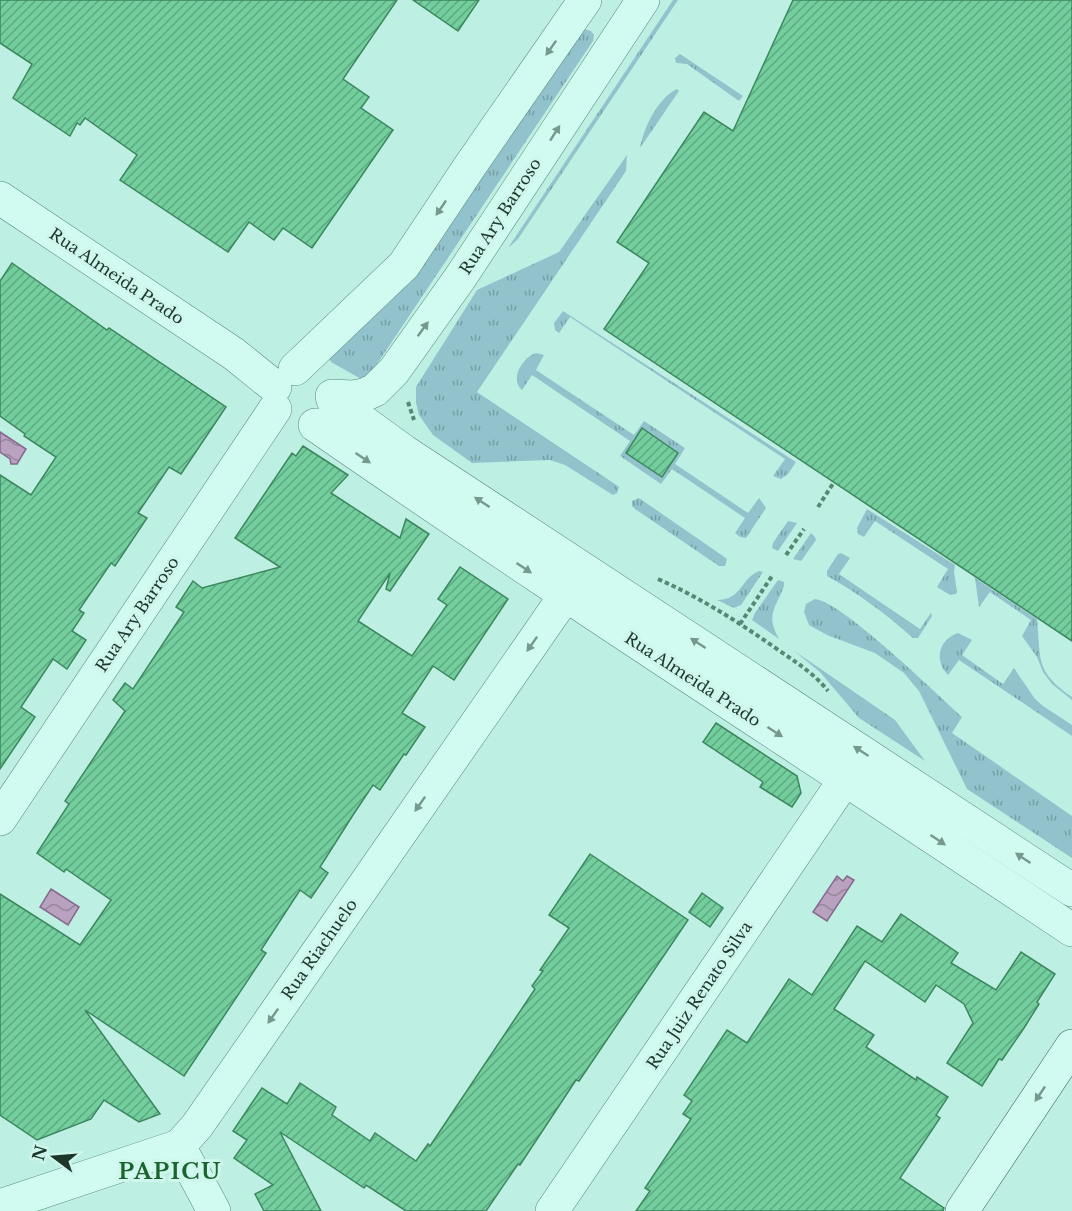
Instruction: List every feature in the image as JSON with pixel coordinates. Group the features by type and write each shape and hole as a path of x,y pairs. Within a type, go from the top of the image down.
{"street":[{"name":"Rua Ary Barroso","path":"0,819 283,384 404,265 513,102 585,0"},
{"name":"Rua Ary Barroso","path":"327,407 401,383 460,278 629,5"},
{"name":"Rua Almeida Prado","path":"3,206 283,384"},
{"path":"312,369 320,373 330,387 327,407 306,428 296,428 287,424 280,417 283,384 312,369"},
{"path":"401,383 389,396 390,405 399,438 412,440"},
{"name":"Rua Almeida Prado","path":"327,407 412,440 1072,890"},
{"name":"Rua Almeida Prado","path":"327,407 565,596 846,778 1072,930"},
{"name":"Rua Riachuelo","path":"179,1146 197,1126 565,596"},
{"name":"Rua Juiz Renato Silva","path":"552,1211 846,778"},
{"path":"962,1211 1072,1046"},
{"path":"0,1206 179,1146 214,1211"}],"path":[{"path":"401,383 408,405 412,440"},
{"path":"818,507 834,482"},
{"path":"786,555 804,528"},
{"path":"740,624 772,576"}],"green space":[{"path":"673,0 678,0 518,239 508,248"},
{"path":"584,29 591,31 594,35 593,41 369,376 361,379 331,362 329,358"},
{"path":"680,54 743,96 739,101 687,64 676,63 675,58"},
{"path":"677,89 679,91 640,148 653,114 663,99"},
{"path":"627,155 626,171 477,392 615,484 619,487 617,493 613,495 565,465 550,460 472,463 433,435 419,415 416,387 477,290 559,252"},
{"path":"563,311 796,462 788,474 781,479 773,476 785,459 570,317 559,333 555,330 554,323"},
{"path":"536,353 544,355 536,370 634,435 644,421 685,448 675,464 748,513 759,498 766,508 746,538 735,533 745,518 672,469 661,484 620,456 630,441 532,375 522,390 517,380 519,369 526,359"},
{"path":"639,498 727,559 725,566 719,566 635,509 632,501"},
{"path":"867,509 955,565 956,594 950,595 937,587 948,569 875,521 864,537 858,534 857,528"},
{"path":"788,521 797,523 778,551 772,548 773,543"},
{"path":"811,533 816,540 801,561 793,559"},
{"path":"841,553 850,558 839,574 920,629 931,613 932,616 918,638 913,638 871,604 827,576 827,571"},
{"path":"759,571 763,572 741,605 734,608 717,600 737,593 748,578"},
{"path":"975,578 1037,619 1042,664 1051,680 1072,697 1072,700 1052,684 1022,636 1031,620 990,592 979,607"},
{"path":"778,580 784,582 784,586 772,617 779,639 752,620"},
{"path":"815,599 846,615 867,631 962,717 952,733 1072,816 1072,858 967,789 919,691 904,673 875,653 827,635 809,625 804,612 806,604"},
{"path":"958,633 972,640 962,655 1003,684 1014,668 1035,699 1072,725 1072,736 959,660 948,675 941,664 940,651 951,636"},
{"path":"793,650 895,720 925,761 859,718 820,672"}],"water":[{"path":"0,432 26,449 17,464 11,464 10,459 0,452"},
{"path":"837,876 843,881 847,876 854,880 827,921 813,912"},
{"path":"51,889 79,907 68,925 40,907"}],"building":[{"path":"0,0 397,0 343,79 369,97 361,108 393,130 312,248 283,228 274,240 249,222 228,252 120,180 137,155 85,118 80,125 77,123 70,136 13,98 32,64 0,43"},
{"path":"413,0 479,0 458,31"},
{"path":"793,0 1072,0 1072,641 604,329 649,263 617,242 704,112 733,131"},
{"path":"12,263 107,330 109,328 226,407 181,474 169,467 138,513 147,518 115,566 111,563 79,610 84,613 72,631 86,640 67,669 53,659 21,707 35,717 0,769 0,475 31,495 56,457 24,436 25,434 0,416 0,281"},
{"path":"642,428 678,453 662,477 626,453"},
{"path":"303,446 348,475 331,493 400,538 406,519 429,534 390,591 386,589 390,573 358,621 412,656 447,605 438,599 460,567 508,599 454,680 433,666 402,713 425,727 380,790 373,785 353,815 320,867 328,873 311,898 300,890 261,950 266,953 184,1076 85,1010 160,1114 139,1122 104,1100 91,1119 37,1140 0,1115 0,894 80,945 111,900 66,869 64,872 37,853 69,804 65,801 125,711 113,700 125,683 133,689 184,612 176,607 193,581 202,588 280,567 235,538 292,453 296,456"},
{"path":"716,723 797,776 801,793 792,807 760,787 763,782 703,742"},
{"path":"590,854 688,920 579,1081 576,1080 520,1165 518,1164 486,1211 406,1211 366,1185 364,1188 280,1132 321,1211 264,1211 255,1194 273,1185 234,1158 247,1140 233,1131 262,1088 287,1104 300,1083 336,1107 332,1115 370,1141 375,1133 416,1161 428,1144 430,1146 535,989 532,986 543,971 540,970 569,928 549,915"},
{"path":"702,893 723,908 710,927 689,912"},
{"path":"901,914 958,953 951,963 996,990 1021,952 1055,974 1024,1028 1002,1060 999,1059 982,1086 947,1063 973,1023 964,1004 936,985 925,1002 865,961 834,1009 874,1035 866,1047 916,1080 917,1077 948,1097 936,1115 940,1118 900,1178 944,1208 943,1211 636,1211 650,1191 645,1188 691,1119 683,1114 692,1101 684,1095 727,1030 747,1043 789,979 812,995 857,926 882,942"}],"district":[{"name":"PAPICU","path":"170,1171"}]}
